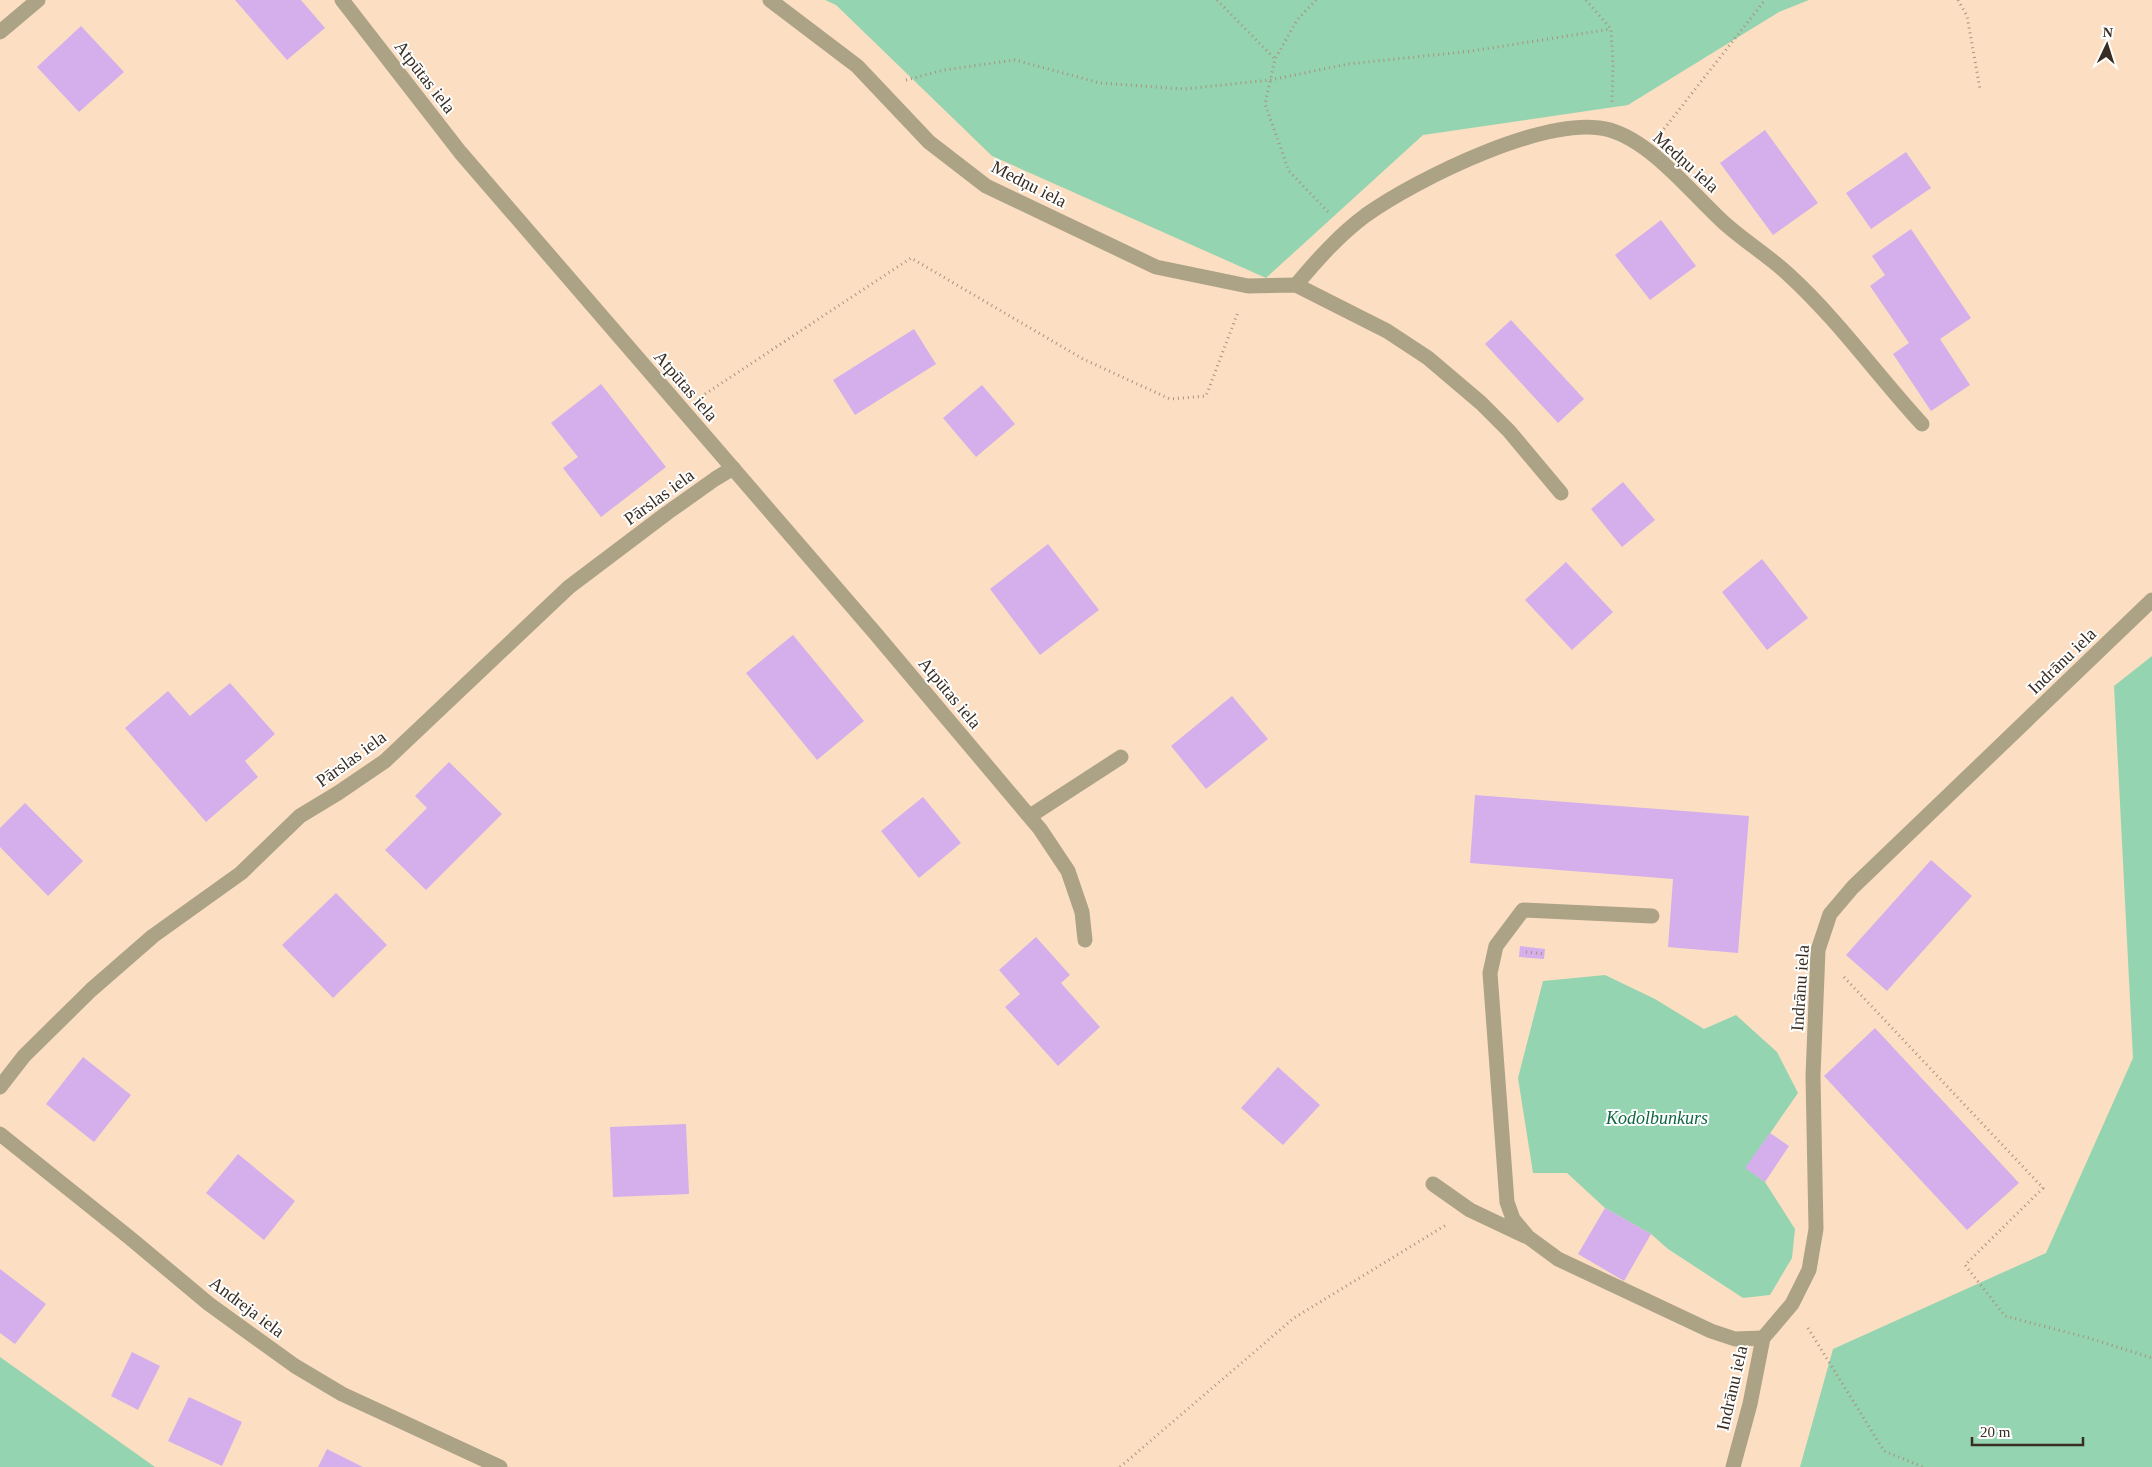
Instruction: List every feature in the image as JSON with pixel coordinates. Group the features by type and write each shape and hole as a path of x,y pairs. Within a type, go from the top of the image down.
{"street":[{"path":"0,32 38,0"},
{"name":"Atpūtas iela","path":"342,0 460,152 1030,816 1068,871 1082,912 1085,940"},
{"name":"Medņu iela","path":"770,0 857,66 929,142 986,186 1156,267 1248,286 1296,285 1387,331 1428,358 1481,403 1509,431 1561,493"},
{"name":"Medņu iela","path":"1296,285 1325,250 1366,216 1393,198 1476,156 1527,137 1578,126 1611,130 1648,149 1722,222 1789,274 1832,320 1922,424"},
{"name":"Pārslas iela","path":"0,1087 24,1056 92,990 153,936 241,873 300,816 385,761 569,587 675,507 733,468"},
{"name":"Indrānu iela","path":"1733,1467 1750,1404 1763,1338 1792,1304 1809,1270 1816,1229 1813,1076 1818,950 1830,914 1853,888 2152,600"},
{"path":"1030,816 1121,757"},
{"path":"1652,916 1523,910 1496,946 1490,973 1507,1202 1513,1219 1528,1237 1558,1259 1711,1331 1735,1339 1763,1338"},
{"name":"Andreja iela","path":"0,1134 209,1304 295,1366 342,1394 500,1467"},
{"path":"1432,1184 1470,1210 1528,1237"}],"path":[{"path":"1217,0 1275,59"},
{"path":"1316,0 1297,20 1275,59 1265,104 1289,171 1347,232"},
{"path":"1586,0 1610,29 1613,64 1611,130"},
{"path":"1648,149 1765,0"},
{"path":"1958,0 1966,16 1980,89"},
{"path":"877,87 944,70 1015,60 1100,83 1184,89 1270,80 1348,64 1472,51 1610,29"},
{"path":"682,410 911,258 1083,359 1170,399 1206,396 1248,286"},
{"path":"1818,950 2043,1188 1965,1265 2004,1316 2089,1338 2152,1358"},
{"path":"1520,952 1545,954"},
{"path":"1120,1467 1294,1318 1470,1210"},
{"path":"1792,1304 1884,1451 1923,1467"}],"green space":[{"path":"825,0 1809,0 1779,12 1628,105 1423,135 1266,278 992,156 836,5"},
{"path":"2152,656 2152,1467 1800,1467 1833,1349 2046,1253 2133,1058 2114,686"},
{"name":"Kodolbunkurs","path":"1605,975 1655,999 1704,1029 1736,1015 1777,1052 1798,1093 1746,1168 1765,1182 1795,1229 1792,1258 1770,1295 1743,1298 1668,1249 1651,1234 1605,1208 1567,1173 1533,1173 1518,1078 1543,981"},
{"path":"0,1357 155,1467 0,1467"}],"building":[{"path":"235,0 301,0 325,28 287,60"},
{"path":"81,26 124,72 79,112 37,67"},
{"path":"1765,130 1818,203 1773,235 1720,163"},
{"path":"1906,152 1931,188 1871,229 1846,193"},
{"path":"1661,220 1696,266 1650,300 1615,255"},
{"path":"1911,229 1971,318 1940,339 1970,385 1931,411 1893,354 1909,343 1870,286 1885,275 1872,256"},
{"path":"1511,320 1584,399 1558,423 1485,344"},
{"path":"914,329 936,364 855,415 833,380"},
{"path":"601,384 666,467 601,517 563,468 578,457 551,423"},
{"path":"982,385 1015,424 976,457 943,418"},
{"path":"1623,482 1655,520 1622,547 1591,509"},
{"path":"1048,544 1099,610 1040,655 990,589"},
{"path":"1762,559 1808,618 1767,650 1722,592"},
{"path":"1566,562 1613,612 1572,650 1525,600"},
{"path":"793,635 864,721 817,760 746,673"},
{"path":"230,683 275,734 245,761 258,777 206,822 125,728 168,691 190,716"},
{"path":"1232,696 1268,739 1206,789 1171,746"},
{"path":"449,762 502,814 426,890 385,850 427,808 415,796"},
{"path":"1475,795 1749,816 1738,953 1668,947 1673,879 1470,863"},
{"path":"923,797 961,843 919,878 881,831"},
{"path":"25,803 83,861 48,896 0,847 0,828"},
{"path":"1931,860 1972,896 1887,991 1846,955"},
{"path":"336,893 387,945 333,998 282,945"},
{"path":"1036,937 1070,975 1061,983 1100,1027 1058,1066 1005,1007 1020,994 999,970"},
{"path":"1520,946 1545,949 1544,959 1519,957"},
{"path":"1875,1028 2019,1183 1967,1230 1824,1076"},
{"path":"83,1057 131,1095 94,1142 46,1104"},
{"path":"1278,1067 1320,1105 1283,1145 1241,1108"},
{"path":"686,1124 689,1194 613,1197 610,1127"},
{"path":"1770,1133 1789,1146 1765,1182 1745,1168"},
{"path":"238,1154 295,1201 264,1240 206,1193"},
{"path":"1605,1208 1651,1234 1624,1281 1578,1254"},
{"path":"0,1269 46,1304 15,1344 0,1333"},
{"path":"132,1352 160,1366 138,1410 111,1396"},
{"path":"189,1397 242,1422 222,1466 168,1441"},
{"path":"327,1449 363,1467 318,1467"}]}
